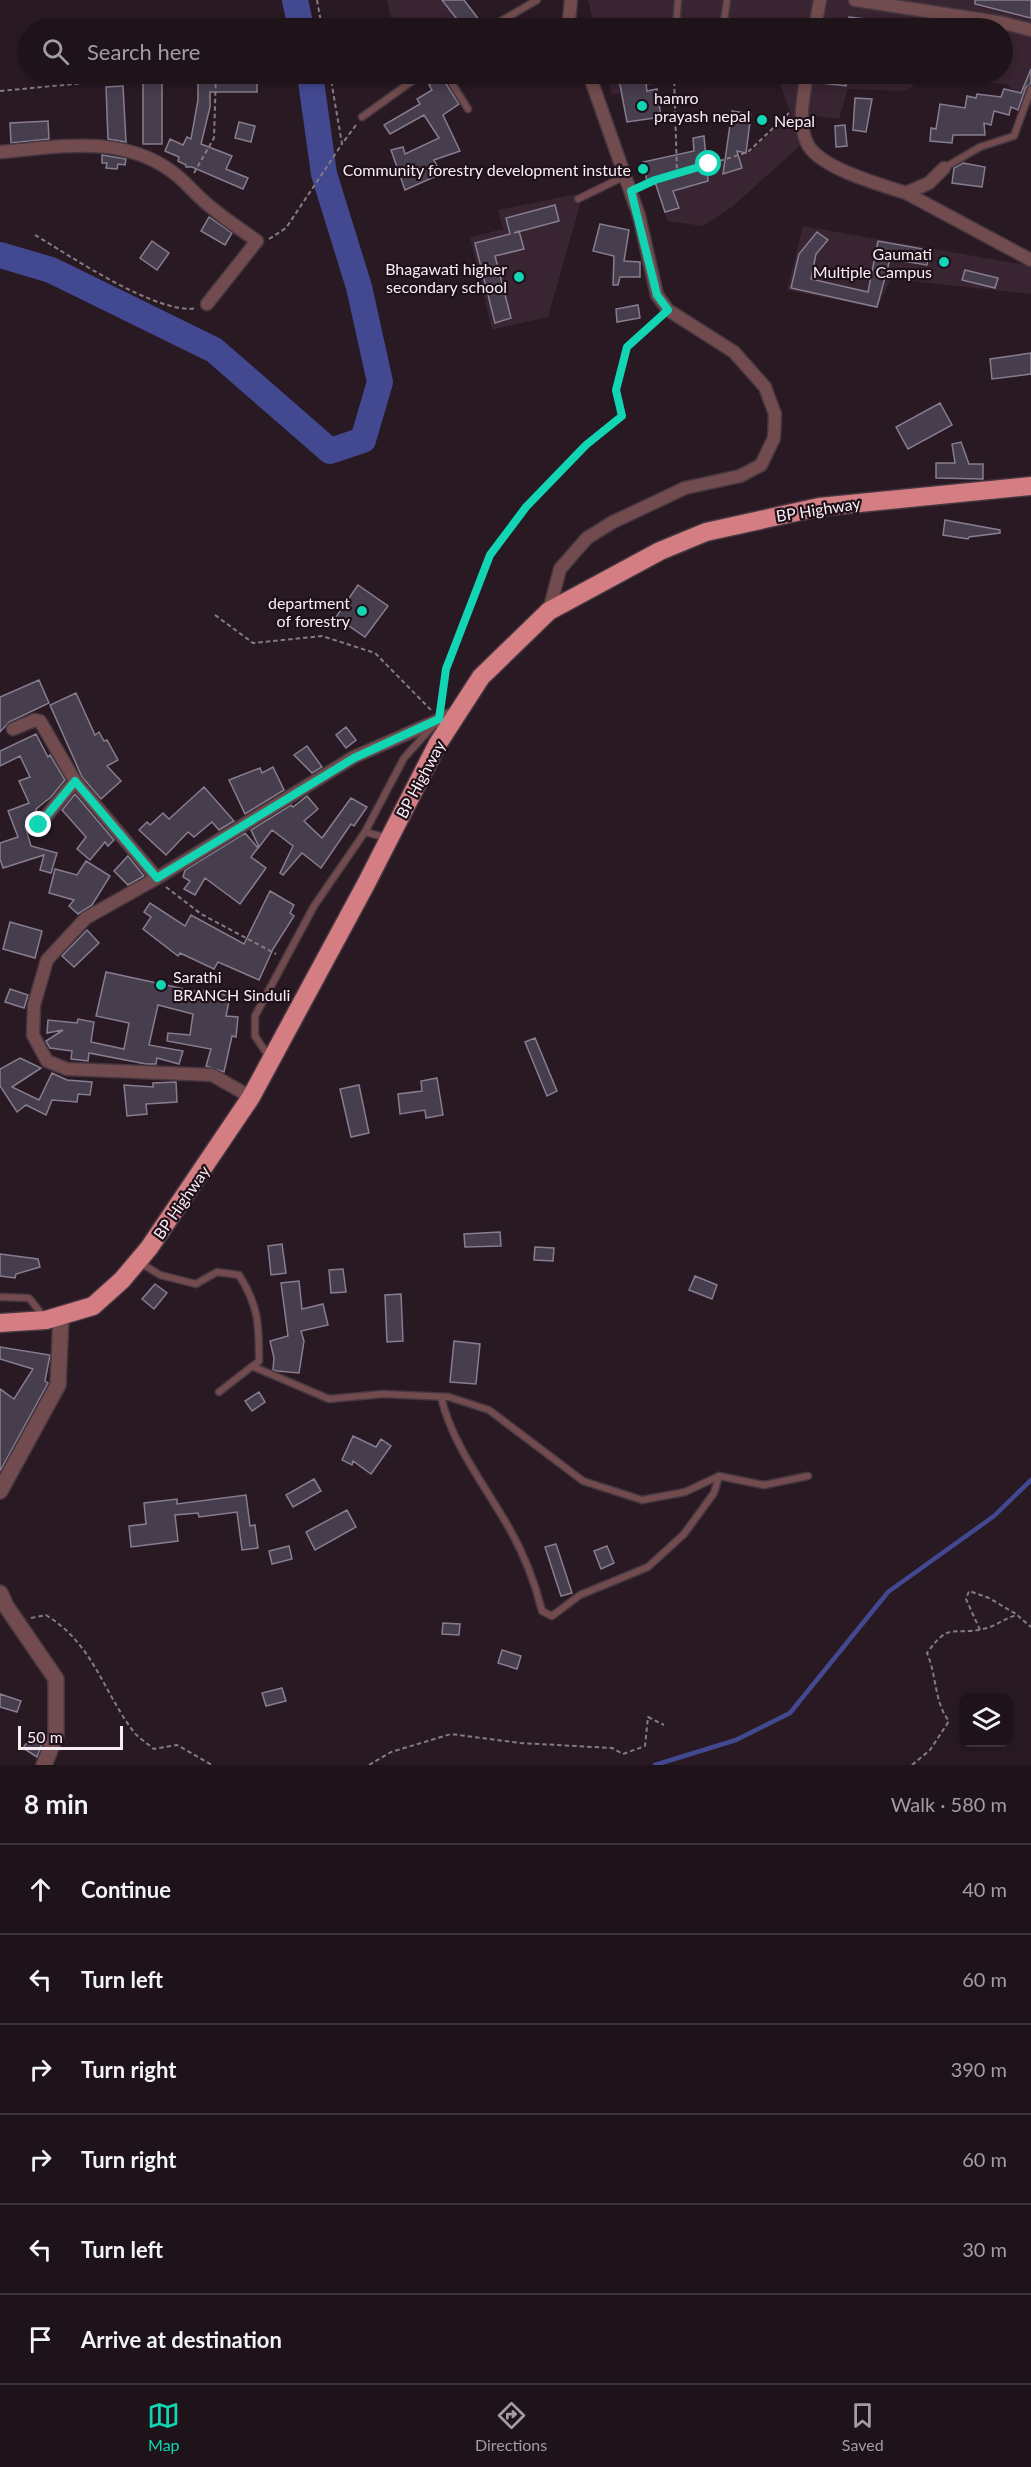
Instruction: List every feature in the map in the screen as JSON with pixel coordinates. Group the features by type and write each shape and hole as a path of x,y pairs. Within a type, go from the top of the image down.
{"highway":[{"name":"BP Highway","path":"0,1323 54,1318 93,1306 122,1280 138,1261 206,1166 251,1097 436,745 482,676 549,611 660,551 726,527 819,507 1031,486"}],"street":[{"path":"569,18 571,0"},
{"path":"817,18 820,0"},
{"path":"855,0 972,18"},
{"path":"1013,24 1030,27"},
{"path":"549,611 560,569 588,538 613,522 685,488 740,476 761,465 774,438 775,414 765,387 734,352 668,310 657,295 631,191 593,84"},
{"path":"806,84 802,114 807,143 816,155 857,177 906,193 1031,260"},
{"path":"0,152 75,145 110,147 141,154 171,171 212,208 257,241 207,304"},
{"path":"906,193 929,183 944,168"},
{"path":"251,1097 212,1075 67,1069 46,1061 33,1035 34,1005 47,960 86,918 157,878 354,758 458,712"},
{"path":"13,729 35,720 40,721 75,781 157,878"},
{"path":"39,825 75,781"},
{"path":"0,1491 4,1474 58,1384 54,1318"},
{"path":"0,1593 16,1621 56,1679 56,1735 44,1765"}],"lane":[{"path":"506,18 537,0"},
{"path":"677,18 678,0"},
{"path":"724,18 727,0"},
{"path":"362,117 408,84"},
{"path":"452,84 468,109"},
{"path":"944,168 972,150 1014,136 1031,89"},
{"path":"578,199 625,176"},
{"path":"271,1060 255,1036 255,1016 314,906 365,832 404,758 439,719"},
{"path":"365,832 389,838"},
{"path":"138,1261 160,1275 196,1284 217,1272 239,1275 252,1295 259,1327 259,1361 219,1392"},
{"path":"0,1297 29,1298 54,1318"},
{"path":"254,1367 329,1399 383,1394 441,1397 489,1410 583,1481 642,1500 685,1492 718,1476 764,1485 808,1476"},
{"path":"441,1397 445,1413 461,1450 506,1522 532,1575 542,1611 552,1616 580,1595 648,1567 684,1534 714,1493 718,1476"}],"path":[{"path":"317,0 320,18"},
{"path":"0,91 75,84"},
{"path":"186,185 214,138 216,84"},
{"path":"332,84 342,144"},
{"path":"674,84 677,174"},
{"path":"631,191 748,152 804,98"},
{"path":"257,241 271,239 286,228 362,117"},
{"path":"35,235 119,285 165,304 194,309 207,304"},
{"path":"439,719 446,669 490,555 526,507 586,445 622,416 616,390 627,347 668,310"},
{"path":"215,615 253,643 321,636 375,653 439,719"},
{"path":"157,878 201,914 287,959"},
{"path":"980,1630 966,1599 969,1591 989,1598 1017,1615 1031,1627"},
{"path":"16,1621 46,1615 64,1626 85,1649 134,1732 154,1749 177,1745 212,1765"},
{"path":"912,1765 930,1750 949,1721 941,1710 933,1668 927,1653 937,1639 949,1630 980,1630 995,1626 1005,1618 1017,1615"},
{"path":"369,1765 391,1752 451,1734 520,1743 612,1748 623,1754 645,1746 648,1717 664,1725"}],"shaded area":[{"path":"387,0 464,0 478,18 391,18"},
{"path":"588,0 1031,0 1031,106 1006,84 1013,84 1013,18 592,18"},
{"path":"609,84 655,84 612,95"},
{"path":"780,84 915,84 906,91 848,89 839,119 799,114 802,144 732,207 703,226 667,221 655,182 749,153 791,114"},
{"name":"Bhagawati higher secondary school","path":"577,194 580,205 548,317 492,330 470,237 503,229 498,210"},
{"path":"803,226 1031,266 1031,294 891,279 877,308 787,290"}],"building":[{"path":"442,0 464,0 478,18 456,18"},
{"path":"975,0 1031,0 1031,18 975,4"},
{"path":"1031,69 1031,84 1026,87 1018,110 1011,107 1009,115 994,111 991,125 984,123 985,135 953,135 952,143 930,141 931,128 936,129 940,104 965,108 967,96 976,98 977,94 1001,97 1004,89 1021,93"},
{"path":"143,84 162,84 162,144 143,144"},
{"path":"198,84 257,84 257,92 210,92 210,107 201,144 232,156 226,169 248,178 243,189 192,167 186,167 178,161 179,157 165,151 170,139 183,145 187,137 191,139 198,100"},
{"path":"446,84 459,104 443,115 460,151 434,160 441,174 405,190 391,150 403,147 405,154 439,138 424,115 390,134 384,125 420,104 417,99 432,90 429,85"},
{"name":"hamro prayash nepal","path":"620,84 646,84 647,91 657,89 661,117 627,122"},
{"path":"123,86 126,142 108,139 106,87"},
{"path":"855,98 872,99 866,132 853,130"},
{"path":"732,111 751,114 746,153 737,151 742,168 723,174"},
{"path":"48,121 49,139 11,143 10,123"},
{"path":"239,122 255,126 251,142 235,138"},
{"path":"845,125 847,146 836,147 835,126"},
{"path":"704,136 708,181 673,191 679,208 665,212 654,179 647,181 643,162 694,151 693,138"},
{"path":"102,155 126,159 125,165 118,164 117,169 106,168 107,163 102,163"},
{"path":"963,163 985,167 982,187 952,183 954,168"},
{"path":"555,205 559,221 519,232 524,249 495,256 511,318 495,323 475,243 510,234 506,218"},
{"path":"209,217 232,233 225,245 201,231"},
{"path":"600,224 629,230 624,261 640,262 640,277 620,277 618,285 613,285 614,256 593,251"},
{"path":"817,232 828,240 816,254 811,279 868,292 878,241 929,250 927,265 890,259 877,307 791,288 799,254"},
{"path":"152,241 169,253 157,270 140,258"},
{"path":"965,270 998,278 995,288 962,280"},
{"path":"638,305 640,318 617,322 616,309"},
{"path":"1031,353 1031,374 992,379 990,359"},
{"path":"940,403 952,425 908,449 896,427"},
{"path":"961,442 969,464 983,464 983,479 936,478 936,463 955,463 952,444"},
{"path":"945,520 1000,530 1000,533 968,539 943,535"},
{"name":"department of forestry","path":"358,585 388,606 365,637 336,617"},
{"path":"39,680 49,703 9,722 0,732 0,697"},
{"path":"76,693 95,735 99,732 104,741 107,740 118,760 107,766 121,781 101,799 82,777 50,705"},
{"path":"346,727 356,740 346,748 336,735"},
{"path":"36,734 48,757 50,755 65,780 51,797 36,809 37,814 31,824 25,826 31,846 57,853 51,873 40,870 44,855 3,868 0,859 0,843 18,837 8,811 29,803 19,781 30,777 20,756 0,766 0,751"},
{"path":"307,746 322,767 312,773 294,755"},
{"path":"273,767 284,790 245,814 229,780 260,768 262,773"},
{"path":"204,787 234,821 219,830 212,822 194,837 188,832 166,855 139,830 147,822 150,825 163,813 169,819"},
{"path":"75,794 114,840 108,846 105,842 90,860 77,849 86,837 62,810"},
{"path":"307,796 318,809 304,821 322,838 351,798 367,807 354,826 351,824 321,868 302,853 283,875 280,873 293,846 272,830 259,847 251,830 291,805 293,807"},
{"path":"245,833 258,848 251,857 266,868 240,904 205,878 195,895 184,889 190,881 183,877 185,870"},
{"path":"128,856 144,876 128,885 114,871"},
{"path":"86,861 110,876 92,905 78,914 69,906 74,900 49,893 55,869 77,875"},
{"path":"270,891 294,905 290,913 294,916 273,949 259,980 218,962 214,969 180,953 178,956 143,929 151,917 144,912 150,903 185,926 191,915 244,944"},
{"path":"10,922 42,931 35,958 3,949"},
{"path":"87,930 99,943 74,967 62,956"},
{"path":"106,972 203,993 204,990 230,996 226,1016 238,1017 236,1037 232,1036 224,1072 206,1066 211,1049 167,1041 168,1033 190,1035 193,1014 158,1005 149,1045 183,1051 179,1064 157,1058 156,1064 146,1064 89,1053 88,1061 71,1059 72,1051 50,1048 46,1041 63,1030 47,1033 48,1020 77,1023 78,1019 94,1022 91,1042 124,1049 129,1023 96,1016"},
{"path":"10,989 28,995 24,1008 5,1002"},
{"path":"535,1038 557,1091 547,1096 525,1042"},
{"path":"20,1058 41,1068 12,1087 39,1100 52,1073 67,1080 92,1082 90,1095 78,1094 77,1102 52,1100 46,1115 26,1105 17,1112 0,1086 0,1069"},
{"path":"437,1078 443,1115 426,1118 425,1110 400,1114 398,1094 422,1091 421,1081"},
{"path":"176,1082 177,1102 146,1104 147,1114 127,1116 124,1085 153,1087 153,1083"},
{"path":"359,1085 369,1133 351,1137 340,1089"},
{"path":"500,1232 501,1246 465,1247 464,1234"},
{"path":"282,1244 286,1273 271,1275 268,1246"},
{"path":"535,1247 554,1248 553,1261 534,1260"},
{"path":"0,1254 38,1259 40,1267 16,1274 15,1278 0,1276"},
{"path":"343,1269 346,1292 331,1293 329,1270"},
{"path":"695,1276 717,1285 712,1299 689,1290"},
{"path":"299,1281 302,1309 323,1304 328,1325 301,1331 304,1341 299,1373 273,1370 274,1358 270,1341 288,1336 281,1283"},
{"path":"155,1284 167,1293 154,1309 142,1299"},
{"path":"401,1294 403,1341 387,1342 385,1295"},
{"path":"454,1341 480,1344 476,1384 450,1382"},
{"path":"0,1347 50,1355 45,1381 48,1383 0,1471 0,1389 14,1399 33,1369 0,1359"},
{"path":"259,1392 265,1402 252,1411 245,1401"},
{"path":"353,1436 376,1447 381,1439 391,1446 371,1474 353,1461 352,1465 342,1460"},
{"path":"314,1479 321,1491 293,1507 286,1495"},
{"path":"246,1495 250,1526 255,1525 258,1548 242,1550 237,1512 199,1517 198,1513 175,1515 178,1541 131,1547 129,1526 146,1524 144,1503 177,1499 177,1504"},
{"path":"347,1510 356,1527 315,1550 306,1532"},
{"path":"556,1544 572,1593 561,1596 545,1547"},
{"path":"289,1546 292,1559 272,1564 269,1551"},
{"path":"607,1546 614,1563 601,1569 594,1551"},
{"path":"443,1623 460,1624 459,1635 442,1634"},
{"path":"502,1650 521,1656 517,1669 498,1663"},
{"path":"282,1688 286,1701 266,1706 262,1693"},
{"path":"0,1694 21,1701 17,1712 0,1707"},
{"path":"35,1731 44,1738 37,1757 23,1748"}],"waterway":[{"path":"295,0 299,18"},
{"path":"0,255 51,270 214,350 330,451 363,440 380,382 359,287 324,174 311,84"},
{"path":"655,1765 736,1740 790,1713 888,1592 994,1516 1031,1480"}],"place":[{"name":"hamro prayash nepal","path":"642,106"},
{"name":"Nepal","path":"762,120"},
{"name":"Community forestry development instute","path":"643,169"},
{"name":"Gaumati Multiple Campus","path":"944,262"},
{"name":"Bhagawati higher secondary school","path":"519,277"},
{"name":"department of forestry","path":"362,611"},
{"name":"Sarathi BRANCH Sinduli","path":"161,985"}],"route":[{"path":"39,825 75,781 157,878 354,758 439,719 446,669 463,619 490,555 526,507 586,445 622,416 616,390 627,347 668,310 657,295 631,191 655,180 709,164"}]}
